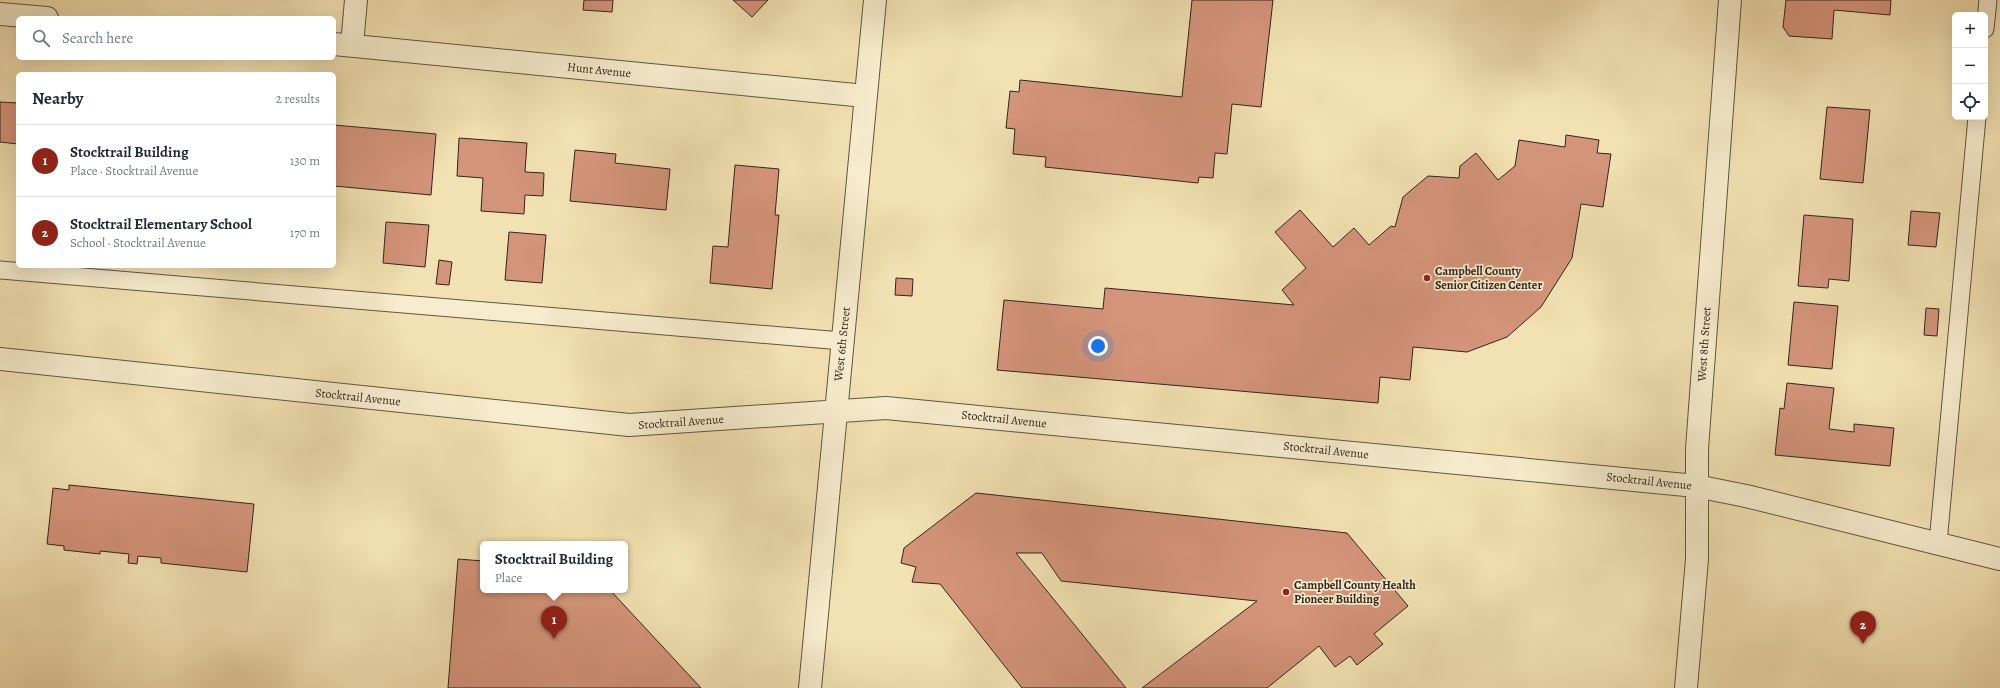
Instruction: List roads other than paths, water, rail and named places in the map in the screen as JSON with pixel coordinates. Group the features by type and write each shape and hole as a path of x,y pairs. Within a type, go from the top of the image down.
{"street":[{"path":"343,45 356,0"},
{"name":"West 6th Street","path":"810,688 864,96 875,0"},
{"name":"West 8th Street","path":"1686,688 1696,559 1696,449 1730,0"},
{"path":"0,14 24,16"},
{"name":"Hunt Avenue","path":"343,45 864,96"},
{"name":"Stocktrail Avenue","path":"0,359 629,425 886,408 1696,486 1753,498 2000,559"}],"lane":[{"path":"1987,12 1988,0"},
{"path":"1938,543 1977,120"},
{"path":"0,270 842,342"}],"place":[{"name":"Campbell County Senior Citizen Center","path":"1427,278"},
{"name":"Campbell County Health Pioneer Building","path":"1286,592"},
{"name":"Stocktrail Building","path":"554,639"},
{"name":"Stocktrail Elementary School","path":"1863,644"}]}
